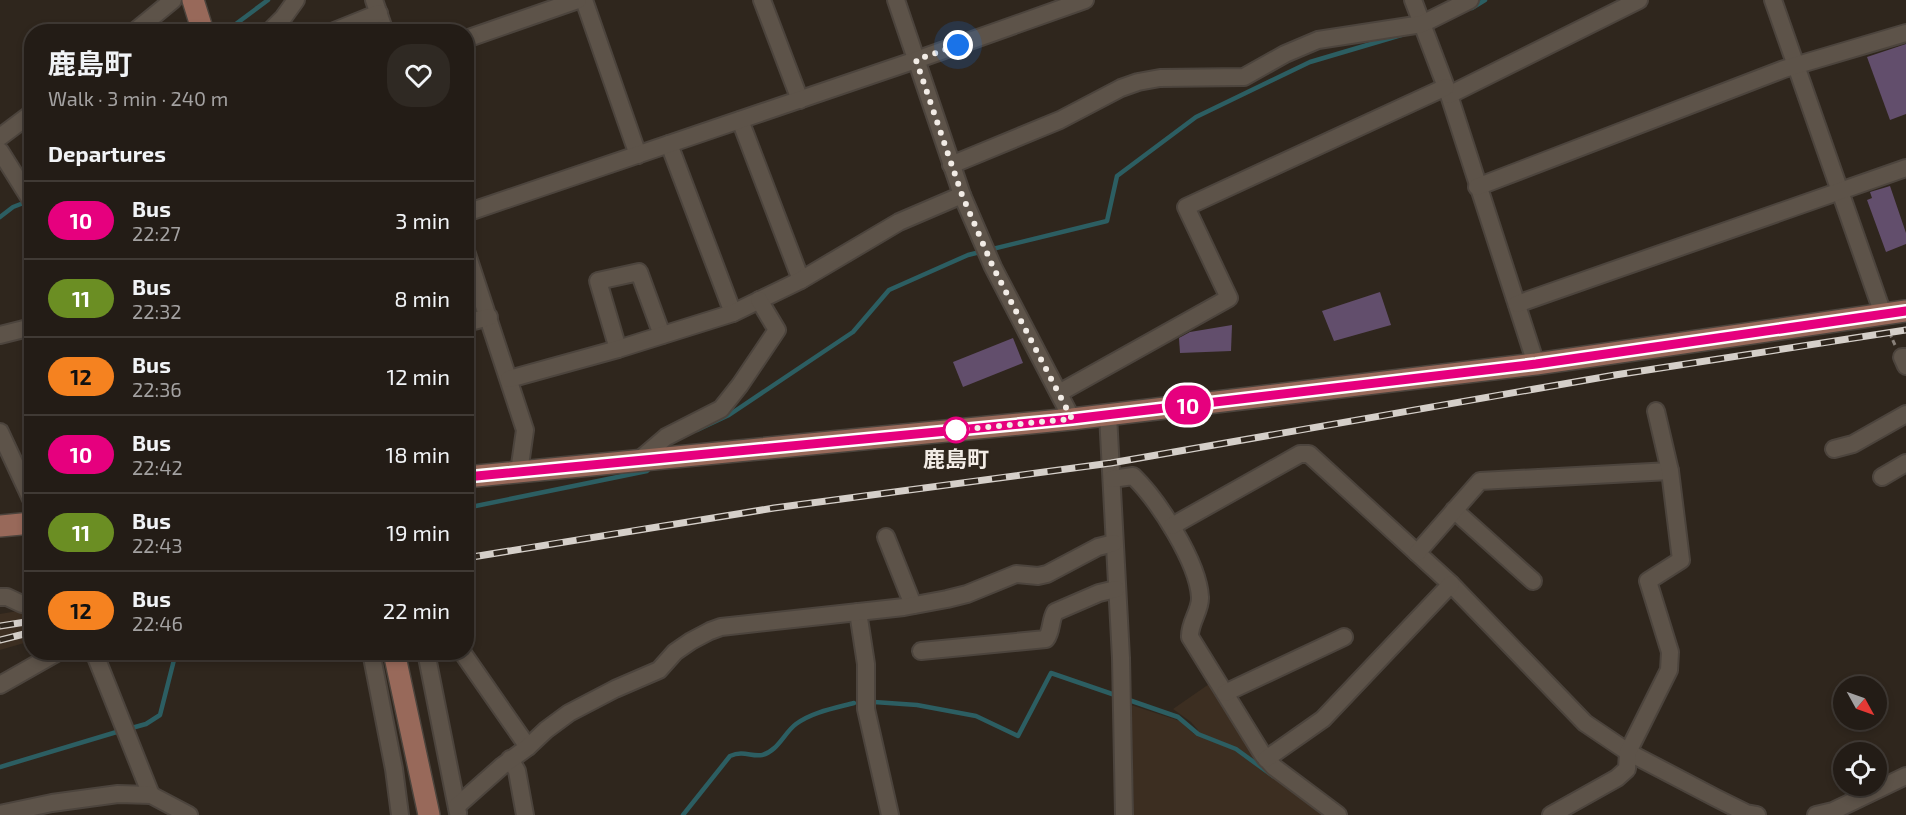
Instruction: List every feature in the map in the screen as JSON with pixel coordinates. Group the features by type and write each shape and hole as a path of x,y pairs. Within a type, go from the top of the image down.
{"main road":[{"path":"193,0 200,24"},
{"path":"474,476 1108,415 1536,364 1885,319 1906,310"},
{"path":"0,526 24,524"},
{"path":"396,660 429,815"}],"street":[{"path":"144,24 173,0"},
{"path":"277,24 296,0"},
{"path":"474,36 578,0"},
{"path":"584,0 638,155"},
{"path":"762,0 800,100"},
{"path":"896,0 962,195 993,267 1072,419"},
{"path":"474,210 800,100 1085,0"},
{"path":"1413,0 1447,91 1536,364"},
{"path":"951,165 1060,120 1121,88 1149,79 1244,77 1285,54 1318,40 1422,24 1470,0"},
{"path":"1059,393 1229,298 1186,207 1447,91 1639,0"},
{"path":"1773,0 1885,319"},
{"path":"346,24 376,7 382,24"},
{"path":"1477,187 1796,65 1906,33"},
{"path":"0,137 24,119"},
{"path":"740,120 801,279"},
{"path":"669,144 733,313"},
{"path":"0,151 24,189"},
{"path":"1517,304 1906,168"},
{"path":"509,379 618,349 733,313 801,279 899,222 962,195"},
{"path":"618,349 598,281 639,272 662,335"},
{"path":"474,274 525,430 519,472"},
{"path":"639,460 666,436 721,409 740,384 777,330 759,300"},
{"path":"474,321 489,317"},
{"path":"0,335 24,329"},
{"path":"1551,815 1617,778 1627,769 1628,752 1669,670 1670,652 1648,581 1682,560 1670,471 1656,411"},
{"path":"1834,449 1853,444 1906,414"},
{"path":"1108,415 1121,658 1124,815"},
{"path":"0,432 24,484"},
{"path":"1172,526 1300,454 1309,454 1451,584 1585,723 1628,752 1746,813 1757,815"},
{"path":"1882,477 1906,463"},
{"path":"1417,553 1480,481 1670,471"},
{"path":"1112,479 1133,476 1172,526 1194,573 1201,599 1190,628 1190,637 1266,759 1338,815"},
{"path":"1454,510 1533,581"},
{"path":"886,537 913,605"},
{"path":"458,811 510,759 528,747 546,730 570,713 607,693 658,670 675,652 710,631 721,627 913,605 967,594 1016,574 1038,576 1047,574 1098,547 1114,543"},
{"path":"1266,759 1323,719 1451,584"},
{"path":"921,651 1046,639 1050,634 1054,612 1099,593 1116,589"},
{"path":"0,597 7,597 22,604"},
{"path":"858,612 866,664 866,709 890,815"},
{"path":"1225,693 1344,637"},
{"path":"0,685 44,660"},
{"path":"97,660 151,795"},
{"path":"373,660 394,769 400,815"},
{"path":"428,660 458,811"},
{"path":"468,660 528,747"},
{"path":"510,759 517,771 525,815"},
{"path":"1816,815 1833,811 1906,776"},
{"path":"0,814 46,809 118,794 151,795 189,815"}],"path":[{"path":"1885,319 1902,356"}],"shaded area":[{"path":"24,611 24,643 0,650 0,614"},
{"path":"1212,682 1268,768 1331,815 1134,815 1131,705 1180,721 1194,734 1198,730 1173,709"}],"building":[{"path":"1906,44 1906,114 1890,120 1867,57"},
{"path":"1890,186 1906,233 1906,244 1886,252 1867,200 1872,198 1870,192"},
{"path":"1380,292 1391,325 1334,341 1322,311"},
{"path":"1232,325 1231,351 1180,353 1179,338 1190,332"},
{"path":"1013,338 1023,363 963,387 953,362"}],"waterway":[{"path":"236,24 268,0"},
{"path":"1472,8 1485,0"},
{"path":"697,430 729,415 853,332 889,290 968,255 1107,221 1117,176 1196,117 1310,62 1408,33"},
{"path":"0,217 13,207 24,203"},
{"path":"474,506 647,471 651,467"},
{"path":"128,729 146,724 160,715 174,660"},
{"path":"874,702 917,705 976,716 1018,736 1051,673 1118,696"},
{"path":"1126,699 1178,717 1198,734 1236,749 1273,776"},
{"path":"683,815 730,756 768,753 802,720 854,703"},
{"path":"0,767 120,731"}],"railway":[{"path":"474,557 774,508 1111,463 1615,375 1906,330"},
{"path":"0,626 24,622"},
{"path":"0,640 24,634"}],"bus line":[{"name":"10","path":"474,476 1072,419 1536,364 1906,311"}],"place":[{"name":"鹿島町","path":"956,430"}],"route":[{"path":"956,430 1072,419 993,267 962,195 916,60 958,45"}]}
